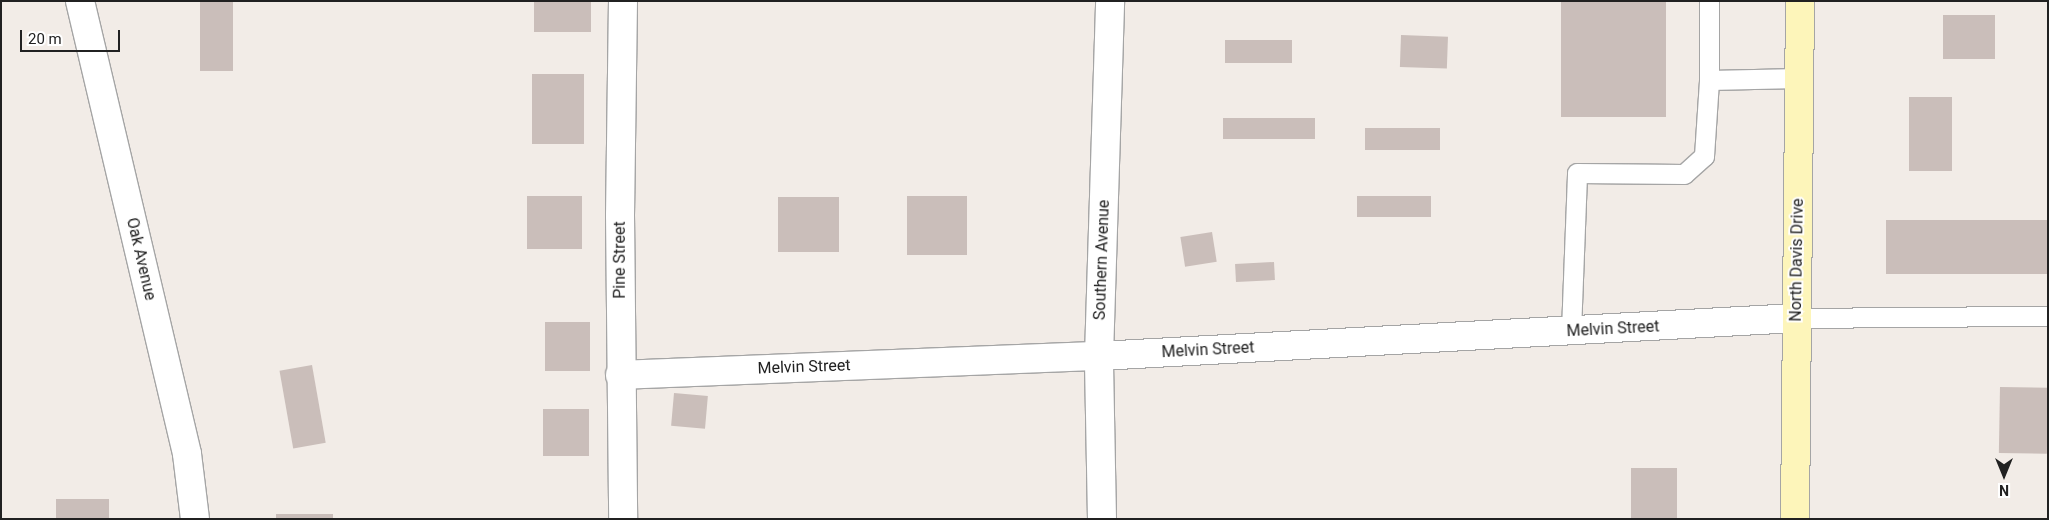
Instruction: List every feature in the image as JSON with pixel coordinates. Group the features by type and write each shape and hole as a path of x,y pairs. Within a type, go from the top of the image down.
{"main road":[{"name":"North Davis Drive","path":"1795,519 1800,1"}],"street":[{"name":"Oak Avenue","path":"80,1 186,454 195,519"},
{"name":"Pine Street","path":"623,1 620,374 623,519"},
{"name":"Southern Avenue","path":"1102,519 1099,356 1110,1"},
{"name":"Melvin Street","path":"620,374 1099,356 1796,318"}],"lane":[{"path":"1571,331 1577,173 1684,174 1704,156 1708,80 1708,1"},
{"path":"1708,80 1799,78"},
{"path":"1796,318 2048,316"}],"building":[{"path":"200,1 233,1 233,71 200,71"},
{"path":"534,1 591,1 591,32 534,32"},
{"path":"1561,1 1666,1 1666,117 1561,117"},
{"path":"1943,15 1995,15 1995,59 1943,59"},
{"path":"1401,35 1448,37 1447,69 1400,67"},
{"path":"1225,40 1292,40 1292,63 1225,63"},
{"path":"532,74 584,74 584,144 532,144"},
{"path":"1909,97 1952,97 1952,171 1909,171"},
{"path":"1223,118 1315,118 1315,139 1223,139"},
{"path":"1365,128 1440,128 1440,150 1365,150"},
{"path":"527,196 582,196 582,249 527,249"},
{"path":"907,196 967,196 967,255 907,255"},
{"path":"1357,196 1431,196 1431,217 1357,217"},
{"path":"778,197 839,197 839,252 778,252"},
{"path":"1886,220 2048,220 2048,274 1886,274"},
{"path":"1212,232 1217,262 1185,267 1180,237"},
{"path":"1274,262 1275,280 1236,282 1235,264"},
{"path":"545,322 590,322 590,371 545,371"},
{"path":"312,365 326,443 293,449 280,371"},
{"path":"2000,387 2048,388 2047,454 1999,453"},
{"path":"674,393 708,396 705,429 671,426"},
{"path":"543,409 589,409 589,456 543,456"},
{"path":"1631,468 1677,468 1677,519 1631,519"},
{"path":"56,499 109,499 109,519 56,519"},
{"path":"276,514 333,514 333,519 276,519"}]}
